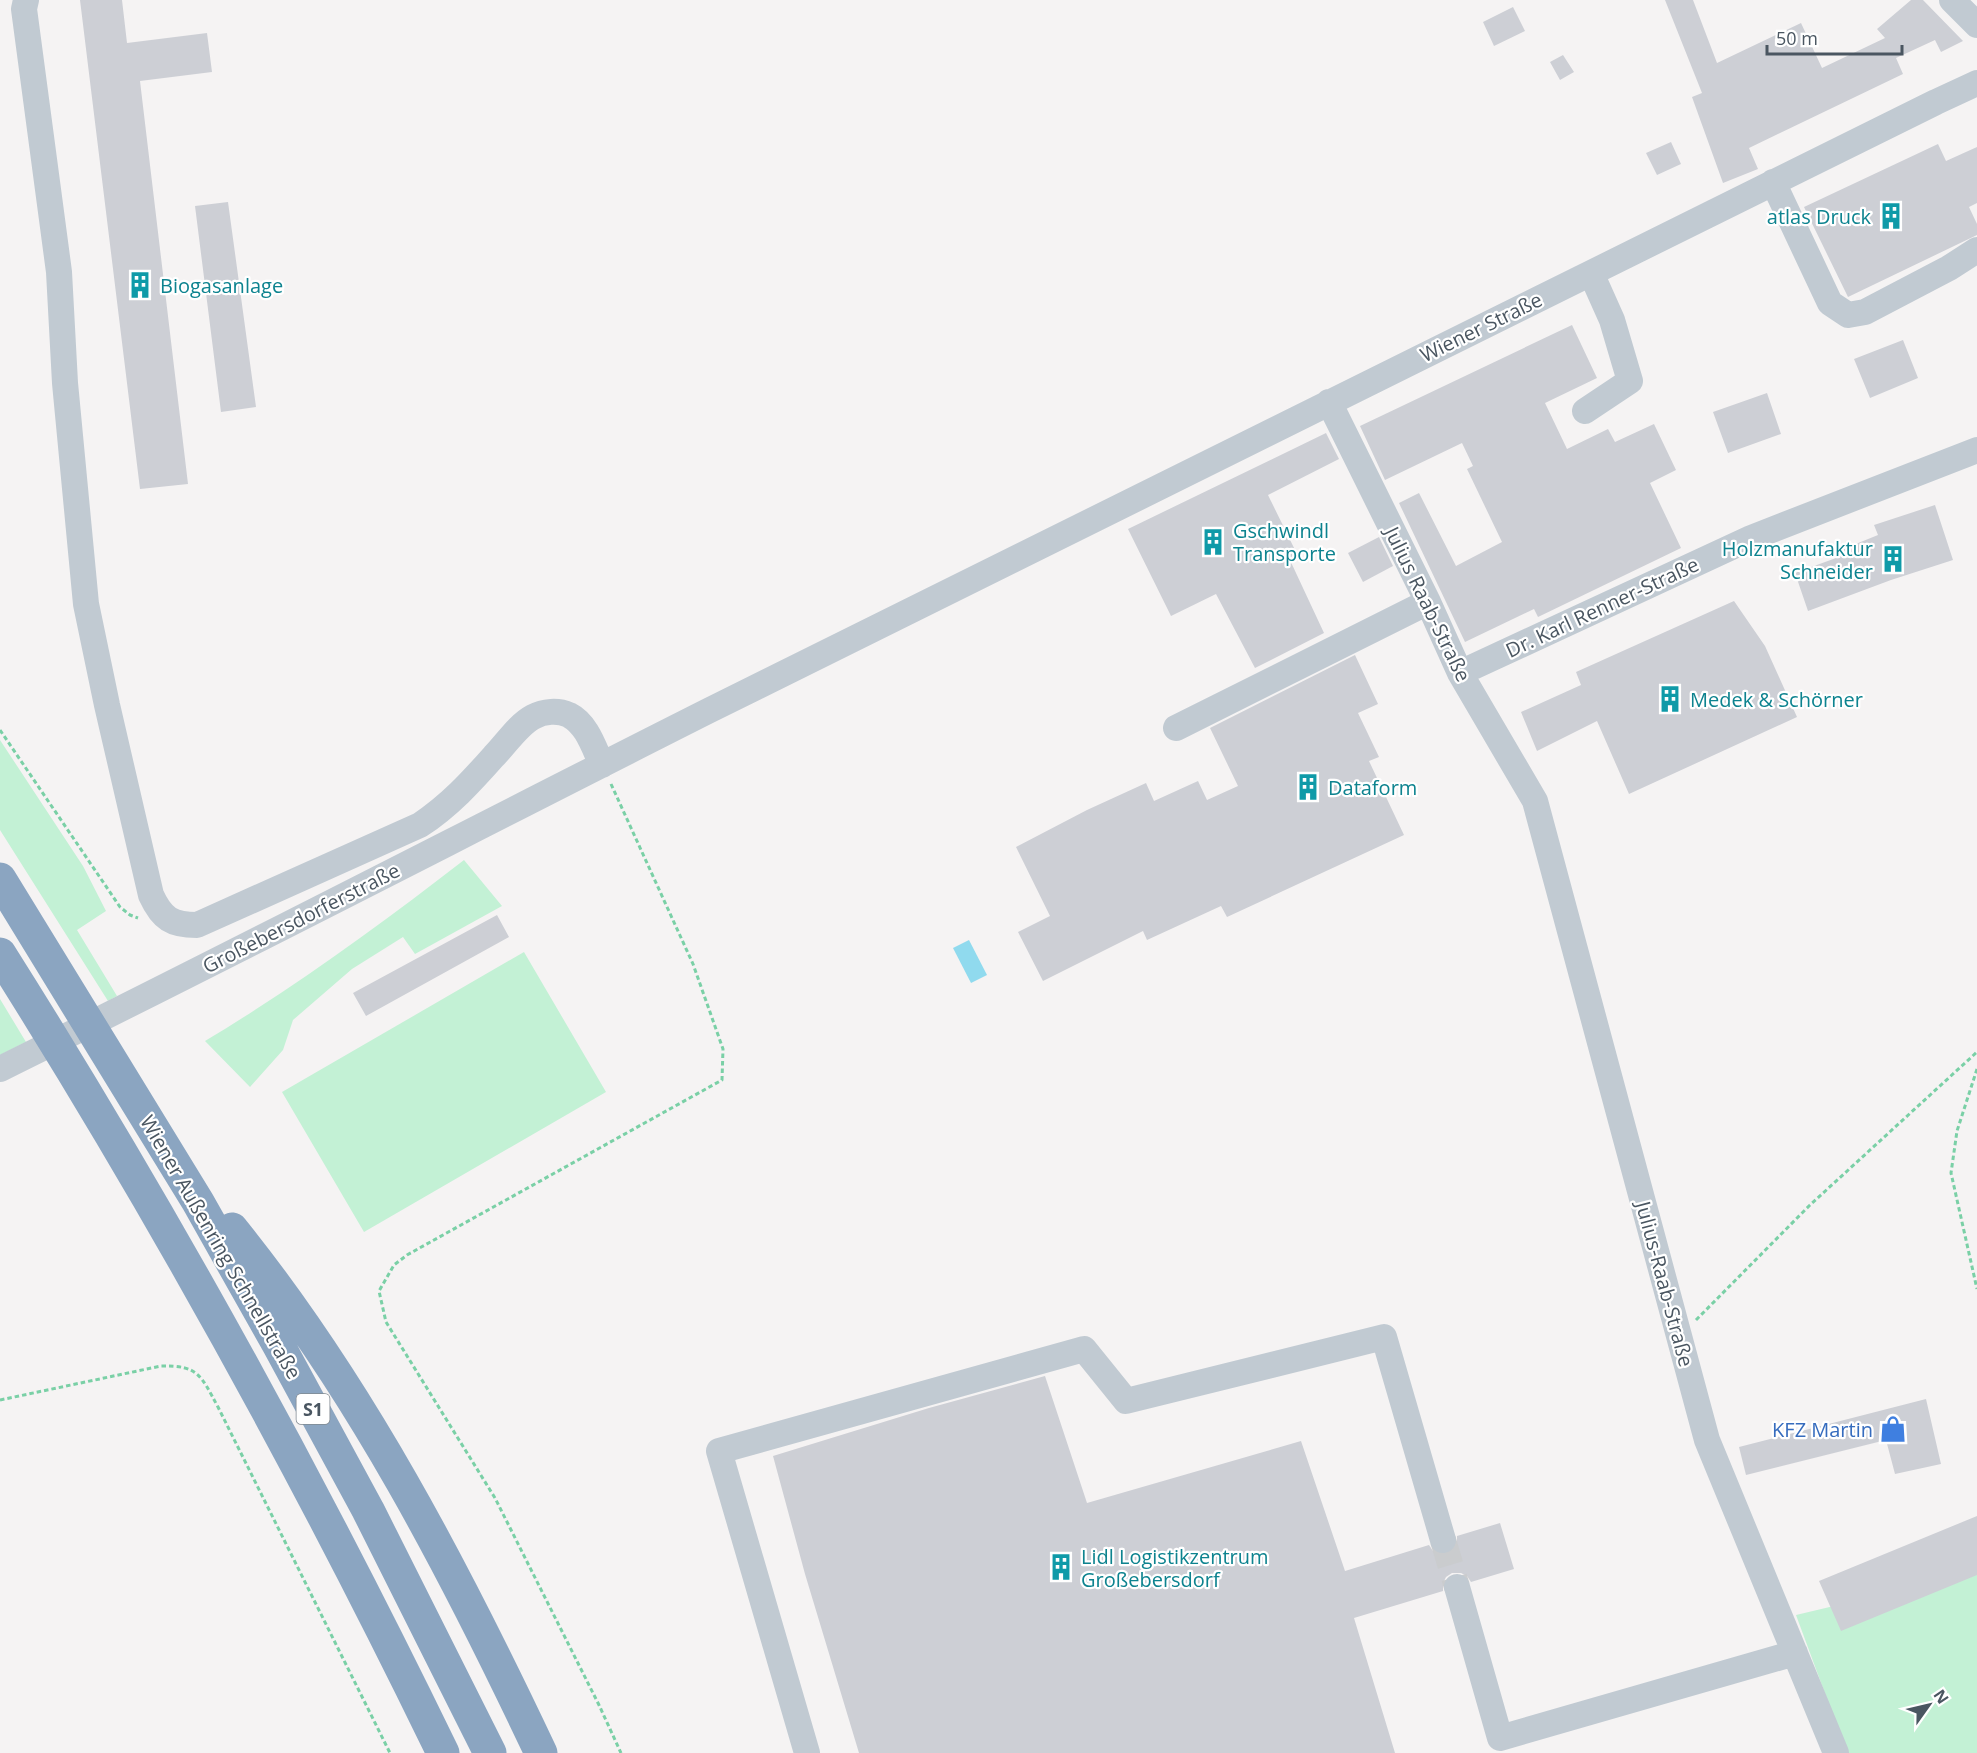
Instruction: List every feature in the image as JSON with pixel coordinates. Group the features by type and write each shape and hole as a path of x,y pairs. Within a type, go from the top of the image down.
{"highway":[{"name":"Wiener Außenring Schnellstraße","path":"0,879 198,1202 368,1510 490,1753"},
{"name":"Wiener Außenring Schnellstraße","path":"0,954 105,1123 241,1362 329,1525 443,1753"},
{"path":"163,1144 273,1281 349,1394 407,1490 460,1586 542,1753"}],"street":[{"path":"26,0 24,9 59,272 65,382 86,604 106,705 151,895 157,908 175,924 197,925 420,825 449,805 520,728 544,712 563,714 579,723 602,765"},
{"path":"1952,0 1977,25"},
{"name":"Wiener Straße","path":"985,572 1333,409 1594,280 1773,182 1977,83"},
{"path":"1773,182 1830,303 1848,315 1865,312 1949,268 1977,250"},
{"path":"1585,411 1630,381 1612,320 1594,280"},
{"name":"Julius Raab-Straße","path":"1333,409 1428,602 1460,673 1535,801"},
{"name":"Dr. Karl Renner-Straße","path":"1460,673 1751,538 1977,450"},
{"name":"Großebersdorferstraße","path":"0,1069 167,987 985,572"},
{"path":"1176,728 1428,602"},
{"name":"Julius-Raab-Straße","path":"1535,801 1707,1440 1836,1753"},
{"path":"807,1753 719,1451 1084,1350 1126,1401 1384,1337 1443,1540"},
{"path":"1457,1587 1502,1746 1796,1653"}],"path":[{"path":"0,730 120,907 143,921 164,916"},
{"path":"602,765 693,964 723,1048 722,1080 407,1255 394,1265 379,1291 386,1322 495,1498 621,1753"},
{"path":"1679,1338 1810,1206 1977,1052"},
{"path":"1977,1069 1957,1131 1951,1173 1977,1289"},
{"path":"0,1400 161,1366 180,1365 195,1372 203,1380 218,1407 390,1753"}],"green space":[{"path":"0,740 83,866 106,911 77,930 117,996 108,1001 0,830"},
{"path":"464,860 502,906 415,954 403,937 352,969 293,1020 283,1050 250,1087 205,1041 337,955"},
{"path":"524,952 606,1092 364,1232 282,1092"},
{"path":"0,999 26,1042 0,1055"},
{"path":"1977,1572 1977,1753 1847,1753 1796,1615"}],"water":[{"path":"969,940 987,975 971,983 953,948"}],"building":[{"name":"Biogasanlage","path":"80,0 122,0 127,43 207,33 212,72 140,81 188,484 140,489"},
{"path":"1665,0 1693,0 1717,63 1801,23 1822,68 1885,38 1877,29 1911,0 1923,0 1963,41 1941,52 1935,40 1896,58 1903,74 1749,148 1758,169 1723,183 1692,97 1702,93"},
{"path":"1513,7 1525,31 1494,46 1483,22"},
{"path":"1563,55 1574,72 1560,80 1550,62"},
{"path":"1671,142 1681,164 1657,175 1646,153"},
{"name":"atlas Druck","path":"1938,144 1946,161 1977,147 1977,203 1969,207 1977,224 1977,235 1848,297 1804,207"},
{"path":"228,202 256,407 221,412 195,206"},
{"path":"1572,325 1597,378 1545,403 1567,449 1608,429 1615,442 1654,424 1676,470 1650,483 1681,548 1538,617 1534,609 1465,642 1399,503 1419,493 1456,566 1502,542 1467,469 1473,466 1462,443 1385,480 1360,426"},
{"path":"1903,340 1918,378 1870,398 1854,359"},
{"path":"1767,393 1781,434 1728,453 1713,412"},
{"name":"Gschwindl Transporte","path":"1326,433 1339,459 1268,495 1297,554 1289,558 1324,633 1255,668 1216,594 1171,616 1128,529"},
{"name":"Holzmanufaktur Schneider","path":"1935,505 1953,560 1808,611 1795,573 1836,558 1836,552 1878,535 1874,525"},
{"path":"1379,537 1393,566 1363,582 1348,553"},
{"name":"Medek & Schörner","path":"1734,601 1765,646 1797,717 1629,794 1597,721 1537,751 1521,712 1581,685 1576,672"},
{"path":"1355,655 1378,704 1358,713 1379,757 1369,761 1404,835 1227,917 1221,906 1147,940 1143,931 1043,981 1018,932 1050,916 1016,847 1087,810 1146,783 1154,801 1198,781 1207,800 1238,786 1210,728"},
{"path":"497,915 509,937 366,1016 353,993"},
{"name":"Lidl Logistikzentrum Großebersdorf","path":"1045,1376 1087,1503 1301,1441 1345,1571 1429,1545 1439,1554 1448,1554 1457,1544 1457,1536 1500,1523 1514,1569 1471,1582 1461,1573 1452,1573 1443,1583 1443,1591 1354,1618 1395,1753 859,1753 805,1574 773,1456 929,1408"},
{"path":"1926,1399 1941,1464 1895,1474 1886,1440 1746,1475 1739,1447"},
{"path":"1977,1516 1977,1575 1841,1631 1819,1581"}],"tunnel":[{"path":"1443,1540 1457,1587"}],"place":[{"name":"atlas Druck","path":"1891,216"},
{"name":"Biogasanlage","path":"140,285"},
{"name":"Gschwindl Transporte","path":"1213,542"},
{"name":"Holzmanufaktur Schneider","path":"1893,559"},
{"name":"Medek & Schörner","path":"1670,699"},
{"name":"Dataform","path":"1308,787"},
{"name":"KFZ Martin","path":"1893,1429"},
{"name":"Lidl Logistikzentrum Großebersdorf","path":"1061,1567"}]}
